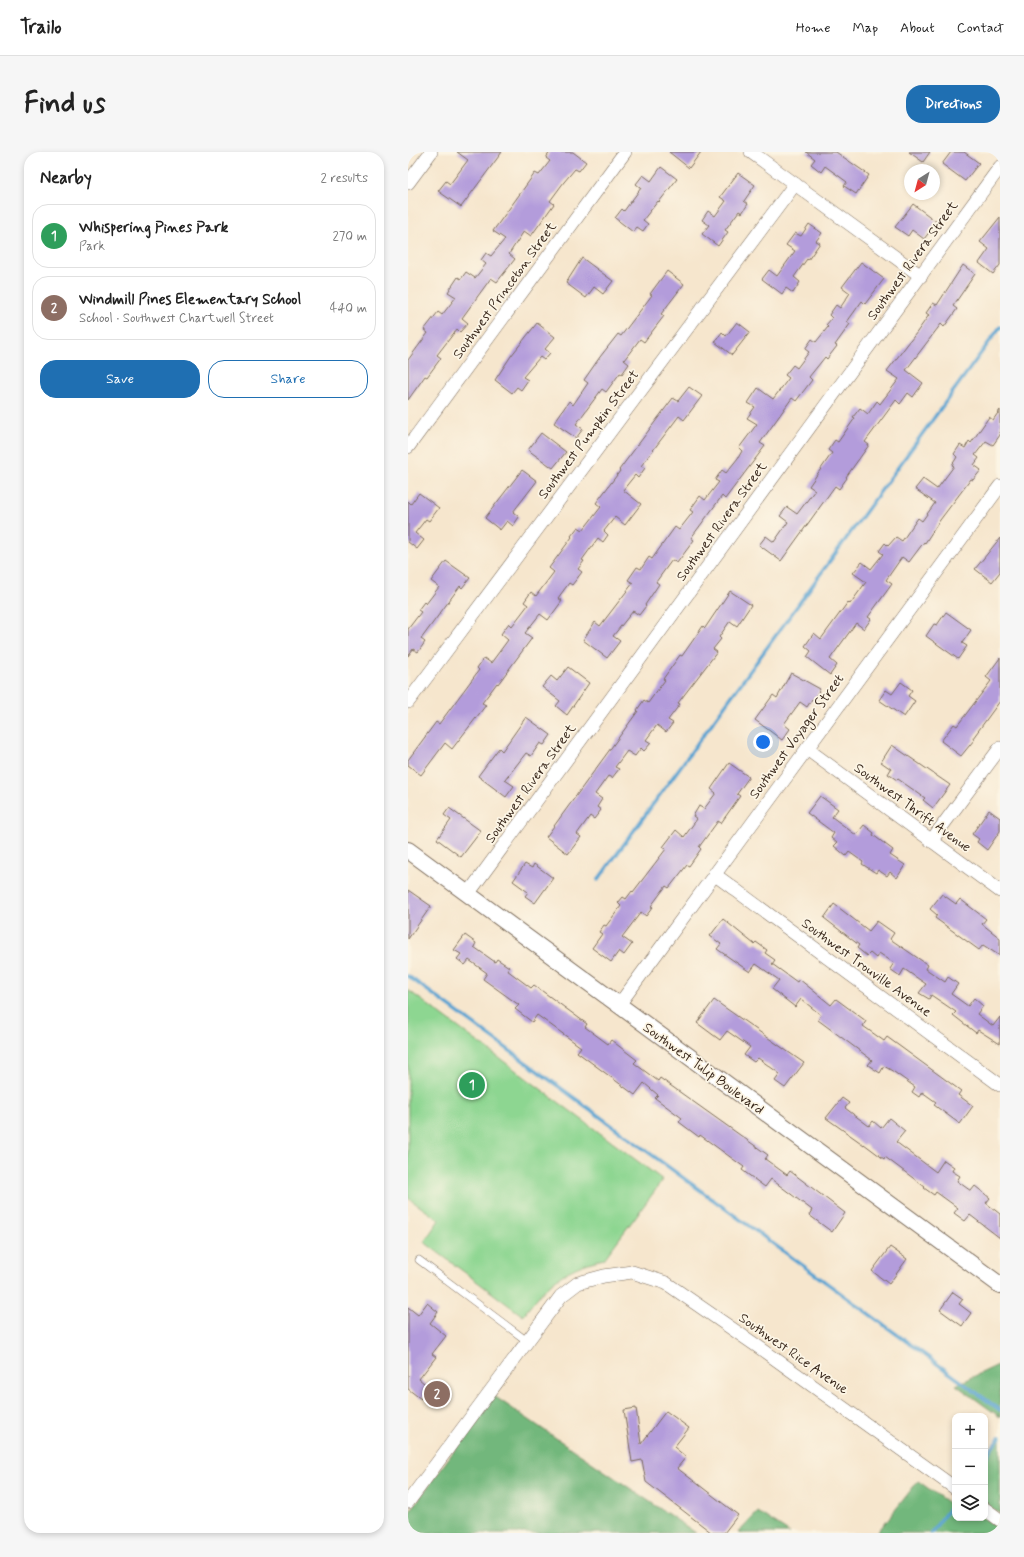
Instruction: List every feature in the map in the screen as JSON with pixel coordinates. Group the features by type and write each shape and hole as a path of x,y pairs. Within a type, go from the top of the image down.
{"street":[{"path":"408,183 431,152"},
{"name":"Southwest Princeton Street","path":"408,447 625,152"},
{"path":"751,152 921,276"},
{"name":"Southwest Rivera Street","path":"468,894 1000,167"},
{"name":"Southwest Pumpkin Street","path":"408,702 795,184"},
{"name":"Southwest Voyager Street","path":"618,1006 1000,486"},
{"path":"931,841 1000,748"},
{"name":"Southwest Thrift Avenue","path":"807,749 1000,891"},
{"name":"Southwest Tulip Boulevard","path":"408,850 618,1006 1000,1284"},
{"name":"Southwest Trouville Avenue","path":"714,874 1000,1085"},
{"name":"Southwest Rice Avenue","path":"408,1502 561,1296 578,1283 604,1276 632,1272 666,1283 767,1353 952,1486"},
{"path":"988,1511 1000,1520"}],"lane":[{"path":"419,1260 527,1341"}],"green space":[{"path":"408,990 663,1180 604,1259 590,1262 567,1272 558,1278 548,1286 523,1316 424,1242 439,1220 408,1198"},
{"path":"1000,1364 1000,1417 956,1385"},
{"path":"494,1396 696,1533 408,1533 408,1514"},
{"path":"1000,1439 1000,1514 988,1505 988,1456"},
{"path":"918,1481 952,1505 952,1521 988,1521 1000,1530 1000,1533 877,1533"},
{"path":"758,1512 790,1533 738,1533"}],"building":[{"path":"457,152 502,152 461,207 438,191 446,181 450,184 468,160"},
{"path":"550,152 573,152 586,162 579,171 575,169 564,182 550,201 554,204 531,236 524,231 509,254 515,259 497,282 491,278 462,318 468,323 460,332 457,329 437,355 441,358 427,377 425,376 408,400 408,360 428,333 424,330 438,312 442,315 456,297 448,292 458,277 461,279 466,272 475,278 486,264 481,260 486,253 491,256 505,239 493,231 535,173 539,175 550,161 546,158"},
{"path":"669,152 701,152 689,168"},
{"path":"806,152 836,152 869,175 856,194 844,186 847,182 825,166 821,172 811,164 815,159"},
{"path":"909,152 930,152 923,162"},
{"path":"951,152 964,152 979,163 965,181 942,164"},
{"path":"661,167 677,179 643,220 648,224 643,231 637,227 633,232 615,218 622,209 624,211 641,188 636,184 643,175 651,181"},
{"path":"738,173 755,185 744,201 748,204 742,213 739,211 725,230 728,232 718,246 702,234 709,225 702,220 708,211 715,216 726,201 720,197"},
{"path":"913,204 937,222 924,239 912,230 908,236 895,227"},
{"path":"1000,217 1000,265 993,274 979,263 989,249 980,242"},
{"path":"809,224 822,233 816,241 820,243 794,277 800,282 793,293 786,288 782,294 762,279 769,270 777,276 795,251 786,245 795,233 801,236"},
{"path":"582,258 613,281 603,294 594,287 586,298 566,283"},
{"path":"861,262 884,279 865,304 862,301 847,322 850,324 835,345 837,346 827,359 825,357 809,377 812,380 796,401 792,398 760,443 765,446 725,499 722,496 691,538 694,540 677,563 672,560 656,582 659,584 645,605 646,606 639,615 633,611 613,636 620,641 607,658 583,640 595,622 600,626 633,583 628,580 637,567 641,569 649,557 652,559 675,527 679,530 693,512 690,510 700,496 705,500 719,482 715,480 722,470 726,473 738,458 742,451 739,448 757,424 747,418 755,407 748,403 758,388 773,399 789,378 785,375 793,365 797,368 809,352 805,349 812,339 816,342 828,327 826,325 832,318 829,315 836,305 840,308 850,293 842,287"},
{"path":"963,265 975,274 953,306 957,309 944,327 941,324 906,370 923,383 913,397 908,393 900,404 896,400 865,442 869,445 846,477 847,478 839,489 835,486 781,561 759,545 766,536 774,542 788,522 780,516 787,507 797,514 815,490 809,486 832,453 828,450 835,440 838,442 855,418 853,417 860,408 868,414 877,401 880,404 899,379 887,371 929,315 926,313 933,303 937,305"},
{"path":"667,271 684,284 661,314 664,316 644,342 640,339 624,360 629,364 622,374 620,373 606,392 602,389 576,424 583,429 576,438 554,423 569,401 573,405 588,383 584,380 600,357 618,334 621,336 652,295 650,294"},
{"path":"737,322 750,332 732,355 715,342 722,332 726,336"},
{"path":"537,323 555,337 545,349 550,353 544,360 540,357 523,377 528,380 521,390 517,387 512,393 495,380 511,356"},
{"path":"689,387 702,396 684,420 679,416 641,466 645,468 638,478 635,475 623,490 641,504 625,525 615,517 604,531 608,535 603,542 598,538 582,560 584,561 578,569 582,572 572,585 569,583 558,598 562,601 548,620 540,614 525,633 532,638 482,703 486,705 452,749 445,743 421,775 408,765 408,760 436,722 439,724 479,670 477,668 484,658 491,663 508,640 501,634 509,623 512,626 528,605 524,602 531,592 536,596 554,572 549,568 572,537 571,536 578,527 583,530 601,507 596,503 673,398 678,401"},
{"path":"1000,410 1000,435 993,445 986,441 975,455 979,458 974,465 981,470 973,480 971,479 940,520 925,543 924,542 909,562 902,557 886,580 892,584 868,617 871,619 864,629 856,623 830,659 837,665 830,675 807,657 811,651 805,646 814,633 821,639 848,602 850,604 866,582 853,573 862,562 871,569 883,554 879,551 885,543 888,546 896,537 902,541 918,518 922,521 935,503 915,489 923,479 937,489 954,466 952,465 957,457 954,454 960,445 965,448 969,441 971,443 989,417 993,420"},
{"path":"541,433 566,452 553,468 528,450"},
{"path":"522,470 537,481 513,512 519,517 513,526 507,521 500,530 485,518"},
{"path":"419,493 439,508 429,521 426,519 415,533 424,540 417,549 408,542 408,501 411,504"},
{"path":"1000,538 1000,572 992,582 975,569"},
{"path":"446,561 470,578 462,588 460,586 421,639 425,642 418,652 413,649 408,656 408,629 421,612 418,610 424,602 426,604 439,587 431,581"},
{"path":"730,591 751,605 737,626 730,621 719,637 721,639 713,649 717,652 678,703 680,704 668,720 673,723 666,732 657,725 646,740 651,743 644,751 641,748 635,756 627,751 615,767 619,769 612,778 608,776 595,794 602,799 597,807 601,810 594,819 590,816 577,834 581,837 568,854 546,837 638,711 637,710 644,700 648,703 665,680 663,679 680,655 682,656 703,626 705,628"},
{"path":"946,612 971,630 962,643 967,646 958,659 926,636 934,624 937,625"},
{"path":"1000,658 1000,701 973,738 974,740 961,756 941,741 954,724 957,726 991,681 986,677"},
{"path":"568,667 589,683 567,715 556,706 560,701 542,687 551,676 557,681"},
{"path":"791,673 820,689 814,700 812,699 807,707 800,702 784,724 790,729 782,740 755,720 773,695 777,698"},
{"path":"901,682 912,690 908,696 915,701 904,717 879,700 886,690 892,694"},
{"path":"526,717 551,735 544,745 540,743 531,756 526,753 505,780 514,786 506,797 478,776 499,748 502,751"},
{"path":"892,745 950,785 933,808 923,800 925,798 898,779 897,780 888,774 891,769 881,762"},
{"path":"729,763 749,777 737,794 740,796 721,823 718,821 699,847 701,849 689,866 687,865 669,888 666,886 651,906 653,907 646,916 641,912 622,937 632,944 624,955 619,951 611,962 592,948 602,934 599,932 604,925 606,926 621,906 618,903 623,897 626,899 632,891 633,892 666,849 663,847 676,830 684,837 697,819 693,816 699,806 704,809 716,793 711,789"},
{"path":"820,796 838,809 832,817 856,835 864,825 874,833 873,835 893,850 890,855 905,865 897,878 890,872 887,876 878,870 876,873 862,864 863,862 849,852 846,856 834,846 837,843 831,838 834,833 807,813"},
{"path":"449,808 481,831 461,857 437,839 451,820 444,815"},
{"path":"989,810 1000,818 1000,831 987,850 977,842 979,839 972,834"},
{"path":"525,864 532,868 534,864 553,878 535,903 525,896 528,892 513,881"},
{"path":"408,890 431,906 408,939"},
{"path":"942,894 956,904 960,899 986,919 982,924 1000,938 1000,956 983,945 979,950 935,918 937,915 930,909"},
{"path":"834,904 869,931 877,921 894,933 890,939 928,965 926,969 945,982 948,977 958,984 951,994 968,1006 974,998 983,1006 977,1014 993,1026 1000,1017 1000,1044 978,1030 976,1033 953,1015 956,1012 931,995 929,999 919,993 926,984 904,969 900,976 890,969 894,963 879,953 876,958 870,953 867,956 857,948 859,945 824,918"},
{"path":"723,919 754,944 756,942 767,950 765,953 775,960 772,964 797,982 799,979 831,1005 836,999 866,1021 863,1026 884,1041 887,1037 961,1091 958,1095 973,1106 960,1124 934,1105 936,1102 922,1092 919,1097 912,1092 915,1087 894,1072 884,1066 880,1073 868,1065 872,1060 818,1020 821,1015 801,999 795,1007 772,989 779,980 756,964 750,972 717,949 721,944 710,936"},
{"path":"465,935 476,943 474,947 495,962 497,959 509,967 507,970 531,988 534,985 587,1024 585,1027 608,1044 611,1040 637,1060 634,1063 658,1081 660,1078 768,1155 765,1159 787,1175 790,1171 845,1213 832,1232 809,1215 812,1210 771,1179 765,1187 742,1170 744,1167 700,1135 699,1137 679,1122 682,1118 655,1098 658,1095 644,1083 635,1095 577,1052 581,1047 537,1015 532,1022 515,1009 519,1005 483,979 487,973 469,960 465,965 457,959 461,954 454,950"},
{"path":"714,1000 804,1063 785,1088 775,1081 780,1074 758,1058 754,1062 744,1055 750,1047 727,1031 720,1040 697,1023"},
{"path":"842,1098 849,1103 845,1108 869,1126 873,1121 881,1128 889,1118 905,1131 896,1142 936,1172 944,1160 954,1167 952,1171 960,1176 957,1181 971,1191 975,1186 990,1198 986,1203 1000,1214 1000,1238 970,1215 965,1221 954,1213 958,1208 936,1192 934,1195 885,1157 884,1159 826,1118"},
{"path":"890,1247 907,1259 889,1284 872,1271"},
{"path":"953,1292 963,1299 959,1304 971,1313 962,1326 940,1310"},
{"path":"427,1303 438,1312 430,1323 446,1336 432,1354 436,1357 419,1379 430,1388 421,1399 408,1389 408,1307 418,1315"},
{"path":"636,1408 641,1444 666,1411 689,1428 674,1447 686,1457 677,1468 738,1515 724,1533 712,1533 646,1482 642,1460 632,1462 624,1410"}],"waterway":[{"path":"598,880 1000,327"},
{"path":"408,976 1000,1410"},
{"path":"988,1454 1000,1437"},
{"path":"931,1533 948,1510"}],"place":[{"name":"Whispering Pines Park","path":"472,1085"},
{"name":"Windmill Pines Elementary School","path":"437,1394"}]}
